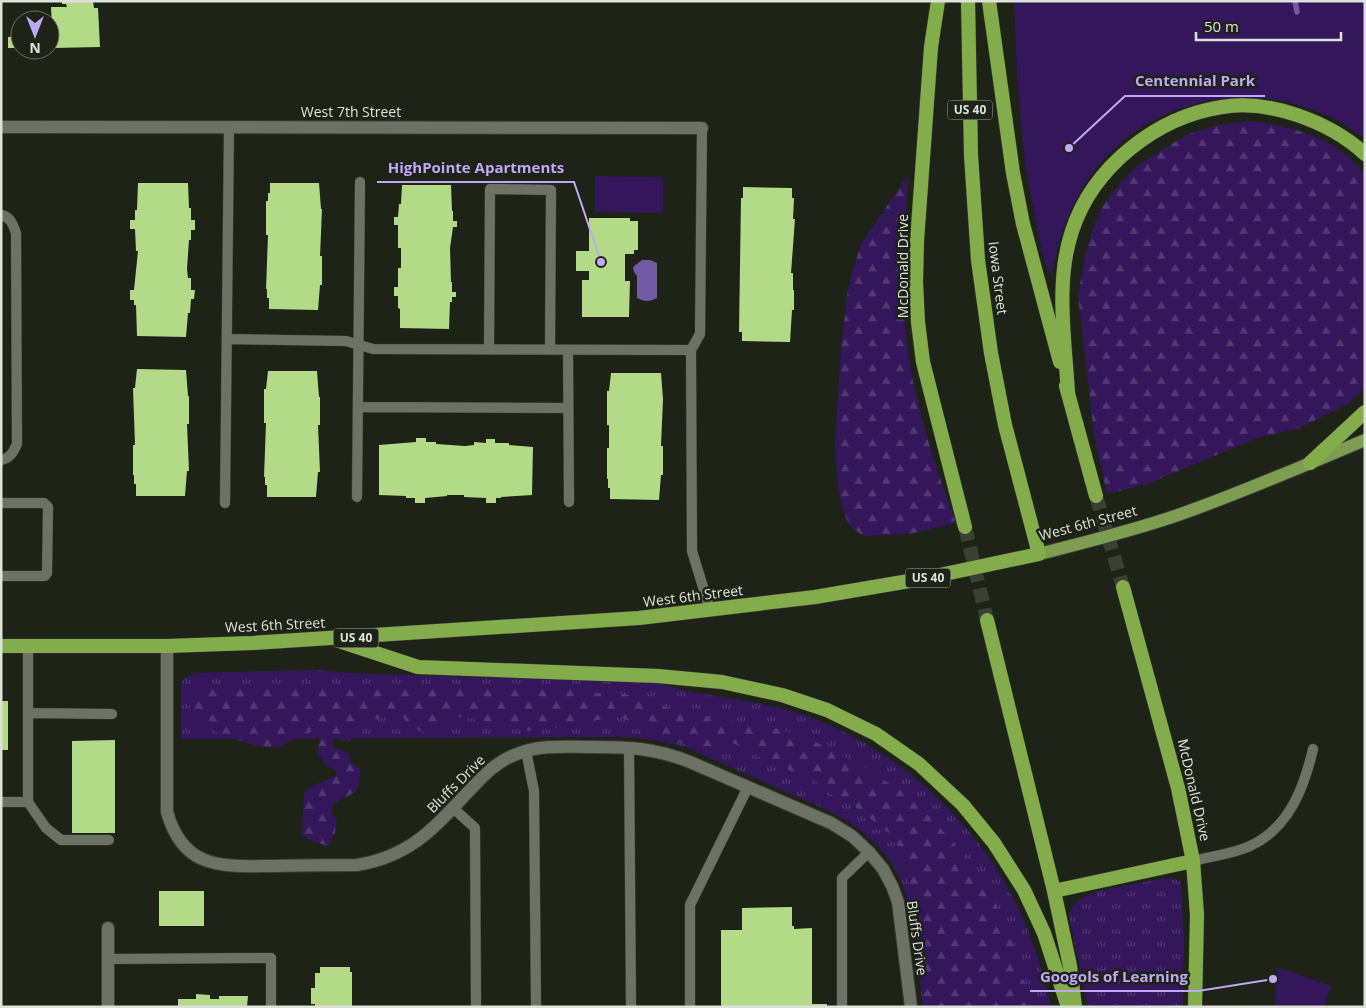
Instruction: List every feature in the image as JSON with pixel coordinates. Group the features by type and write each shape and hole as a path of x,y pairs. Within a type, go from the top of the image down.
{"highway":[{"name":"McDonald Drive","path":"938,1 931,47 917,242 917,306 924,362 965,527"},
{"name":"Iowa Street","path":"968,1 971,155 978,260 991,353 1004,416 1039,554"},
{"path":"989,1 1013,173 1023,224 1096,496"},
{"path":"1068,393 1062,292 1065,262 1072,232 1084,204 1100,179 1123,154 1154,133 1202,111 1223,106 1244,105 1279,110 1308,118 1335,132 1365,154"},
{"path":"1310,463 1365,412"},
{"name":"West 6th Street","path":"1,646 167,646 334,639 563,625 815,597 902,583 1039,554"},
{"name":"McDonald Drive","path":"1122,587 1176,780 1194,861 1197,916 1195,1007"},
{"path":"987,620 1054,891 1070,966 1075,1007"},
{"path":"334,639 418,667 658,676 722,682 782,695 828,710 876,734 919,764 963,805 994,843 1024,890 1040,924 1068,1007"},
{"path":"1054,891 1194,861"}],"main road":[{"name":"West 6th Street","path":"1039,554 1114,535 1178,515 1365,440"}],"street":[{"name":"West 7th Street","path":"1,127 702,128"},
{"name":"Bluffs Drive","path":"167,646 168,812 171,825 178,838 189,851 202,859 228,866 358,865 375,862 396,854 417,842 434,828 482,777 499,763 517,753 535,748 554,747 652,750 670,754 831,823 852,836 869,852 883,869 898,902 911,1007"},
{"path":"108,928 108,1007"}],"lane":[{"path":"225,503 229,127"},
{"path":"702,128 700,334 691,350 692,551 710,610"},
{"path":"357,497 360,182"},
{"path":"489,349 490,189 551,190 550,349"},
{"path":"1,215 6,216 13,224 16,234 17,444 13,453 7,459 1,460"},
{"path":"227,339 346,341 373,349 691,350"},
{"path":"568,350 569,502"},
{"path":"358,407 568,408"},
{"path":"1,503 44,503 48,507 47,573 45,576 1,576"},
{"path":"28,646 28,802 46,828 61,840 109,840"},
{"path":"28,713 112,714"},
{"path":"629,748 630,1007"},
{"path":"1194,861 1248,847 1270,836 1298,797 1307,775 1313,749"},
{"path":"526,751 534,791 536,1007"},
{"path":"690,1007 690,905 748,787"},
{"path":"1,802 28,802"},
{"path":"453,808 475,828 476,1007"},
{"path":"842,1007 842,878 869,852"},
{"path":"108,958 271,958 271,1007"}],"green space":[{"path":"1014,1 1365,1 1365,139 1334,119 1301,106 1267,99 1231,98 1197,104 1163,115 1133,133 1106,157 1086,183 1064,228 1052,276 1047,269 1042,253 1025,165 1017,75"},
{"path":"1249,121 1293,129 1314,136 1342,152 1365,175 1365,388 1349,403 1300,428 1257,438 1150,483 1107,494 1094,434 1078,296 1085,256 1093,228 1102,207 1118,186 1138,165 1188,134 1219,125"},
{"path":"908,175 904,287 908,349 917,400 956,523 909,534 863,536 850,526 843,511 838,488 835,444 841,348 848,289 860,246"},
{"path":"595,176 663,177 663,213 595,212"},
{"path":"317,670 350,673 656,683 688,691 780,708 810,717 843,731 904,769 932,792 981,846 1001,876 1018,907 1037,956 1051,1007 923,1007 912,918 906,893 895,870 880,849 858,829 829,811 685,747 654,740 628,737 181,739 181,685 183,680 193,673"},
{"path":"327,684 415,687 435,685 579,687 596,693 618,693 639,697 671,709 779,729 814,741 860,765 906,794 936,823 969,862 993,899 1012,938 1018,973 1031,991 1032,1007 926,1007 913,898 902,858 893,836 851,804 822,790 813,778 790,771 780,762 761,758 749,749 724,740 717,747 705,752 676,741 653,737 643,727 618,716 551,729 529,731 515,726 453,716 439,734 432,736 408,726 403,716 372,719 369,725 355,725 355,736 348,742 333,737 333,747 349,753 351,763 360,769 359,783 354,792 333,803 331,813 337,819 335,833 328,846 309,840 302,835 304,794 308,788 335,776 337,771 325,765 317,752 323,728 301,735 277,747 258,746 219,733 190,718 191,695 193,689 199,687 297,687"},
{"path":"1165,878 1181,882 1184,940 1183,1007 1088,1007 1069,917 1073,907 1083,897 1097,891"},
{"path":"1277,967 1331,986 1324,1007 1275,1007"}],"shaded area":[{"path":"642,260 650,260 657,263 657,298 649,301 637,298 637,276 633,267"}],"building":[{"path":"62,1 93,1 94,8 98,8 100,47 60,48 60,10 51,10 51,7 67,7 66,4 62,4"},
{"path":"8,37 10,37 10,48 8,48"},
{"path":"138,183 188,183 189,208 191,208 191,220 195,220 195,230 191,230 187,269 188,278 191,278 191,290 195,290 194,299 191,299 190,313 188,313 186,337 137,336 136,305 134,305 134,300 130,300 130,290 134,290 138,251 136,251 135,229 130,229 130,220 135,220"},
{"path":"270,183 319,183 322,209 320,256 322,256 322,285 320,285 318,310 269,309 269,298 267,298 266,289 268,235 266,235 266,201 268,201 268,193 270,193"},
{"path":"402,185 451,185 453,221 457,221 457,227 453,227 450,248 452,292 456,292 456,297 452,297 452,302 450,302 449,329 400,328 400,309 398,308 398,296 394,296 394,287 398,287 398,268 401,268 401,248 398,248 398,225 394,225 394,217 398,217"},
{"path":"743,187 792,188 792,198 794,198 793,219 795,219 791,273 793,273 794,310 792,310 790,342 742,341 742,332 739,332 741,198 743,198"},
{"path":"589,218 630,218 630,221 638,221 638,250 634,250 634,254 625,254 625,281 630,281 629,317 582,317 582,280 589,280 589,271 576,271 576,251 589,251"},
{"path":"137,369 186,370 189,396 189,424 187,424 189,471 187,471 185,496 136,496 136,484 134,484 133,475 133,445 135,445 133,388 135,388"},
{"path":"268,371 317,371 320,397 320,425 318,425 320,472 318,472 316,497 267,497 267,485 265,485 264,477 266,423 264,423 264,389 266,389"},
{"path":"611,373 661,373 663,475 661,475 659,500 610,499 610,488 608,488 607,479 609,425 607,425 607,391 609,391"},
{"path":"416,438 426,438 426,442 436,442 436,444 465,446 474,445 474,442 486,443 486,439 495,439 495,443 533,447 532,495 501,497 496,498 496,503 486,503 486,498 447,495 425,498 425,503 415,503 415,498 406,498 406,496 379,495 379,445 416,442"},
{"path":"1,701 8,701 8,750 1,750"},
{"path":"115,740 115,833 72,833 72,741"},
{"path":"159,891 204,891 204,926 159,926"},
{"path":"792,907 792,926 794,926 794,929 812,928 812,1004 827,1004 827,1007 721,1007 721,930 742,930 742,908"},
{"path":"320,967 350,967 350,972 352,972 352,1007 315,1007 315,1004 311,1004 311,988 315,988 315,973 320,973"},
{"path":"196,994 210,995 210,999 219,999 219,996 248,996 247,1007 178,1007 178,999 196,999"}],"waterway":[{"path":"1295,1 1297,12"}],"tunnel":[{"path":"1096,496 1123,587"},
{"path":"965,527 987,620"}],"place":[{"name":"Centennial Park","path":"1069,148"},
{"name":"HighPointe Apartments","path":"601,262"},
{"name":"Googols of Learning","path":"1273,979"}]}
